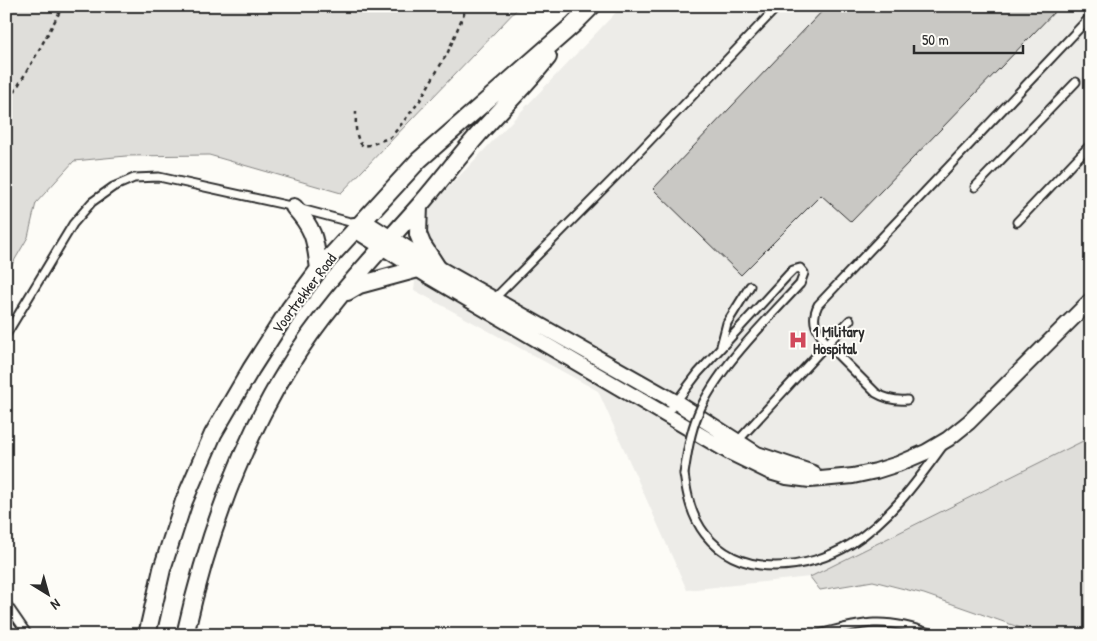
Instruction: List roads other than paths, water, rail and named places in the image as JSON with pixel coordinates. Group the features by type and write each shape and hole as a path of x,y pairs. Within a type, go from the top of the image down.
{"street":[{"name":"Voortrekker Road","path":"147,635 164,561 184,501 213,434 290,308 356,224 419,160 573,25 592,6"},
{"name":"Voortrekker Road","path":"184,635 195,588 212,534 238,467 264,412 288,368 339,297 478,136 531,78 573,25"},
{"path":"419,206 418,234 422,244 437,267"},
{"path":"294,207 312,230 319,269"},
{"path":"356,224 386,242 437,267 490,304 666,415 734,448"},
{"path":"386,242 418,269 490,304 676,402 754,465 787,477 810,480 876,471 926,452 948,439 989,404 1091,300"},
{"path":"339,297 359,285 418,269"}],"lane":[{"path":"490,304 610,182 778,6"},
{"path":"907,400 885,398 876,393 827,344 816,328 814,312 818,305 1091,16"},
{"path":"975,187 1076,82"},
{"path":"1017,222 1091,144"},
{"path":"6,335 73,224 92,202 113,187 134,178 159,177 294,207 356,224"},
{"path":"666,415 698,373 721,347 788,274 800,268 804,273 800,284 729,365 703,403 693,428 684,474 687,496 694,516 704,534 716,546 747,562 766,567 784,567 827,556 850,544 885,517 905,495 948,439"},
{"path":"721,347 727,322 750,286"},
{"path":"734,448 850,320"},
{"path":"6,603 28,635"},
{"path":"813,635 873,623 891,623 935,635"}],"place":[{"name":"1 Military Hospital","path":"798,340"}]}
